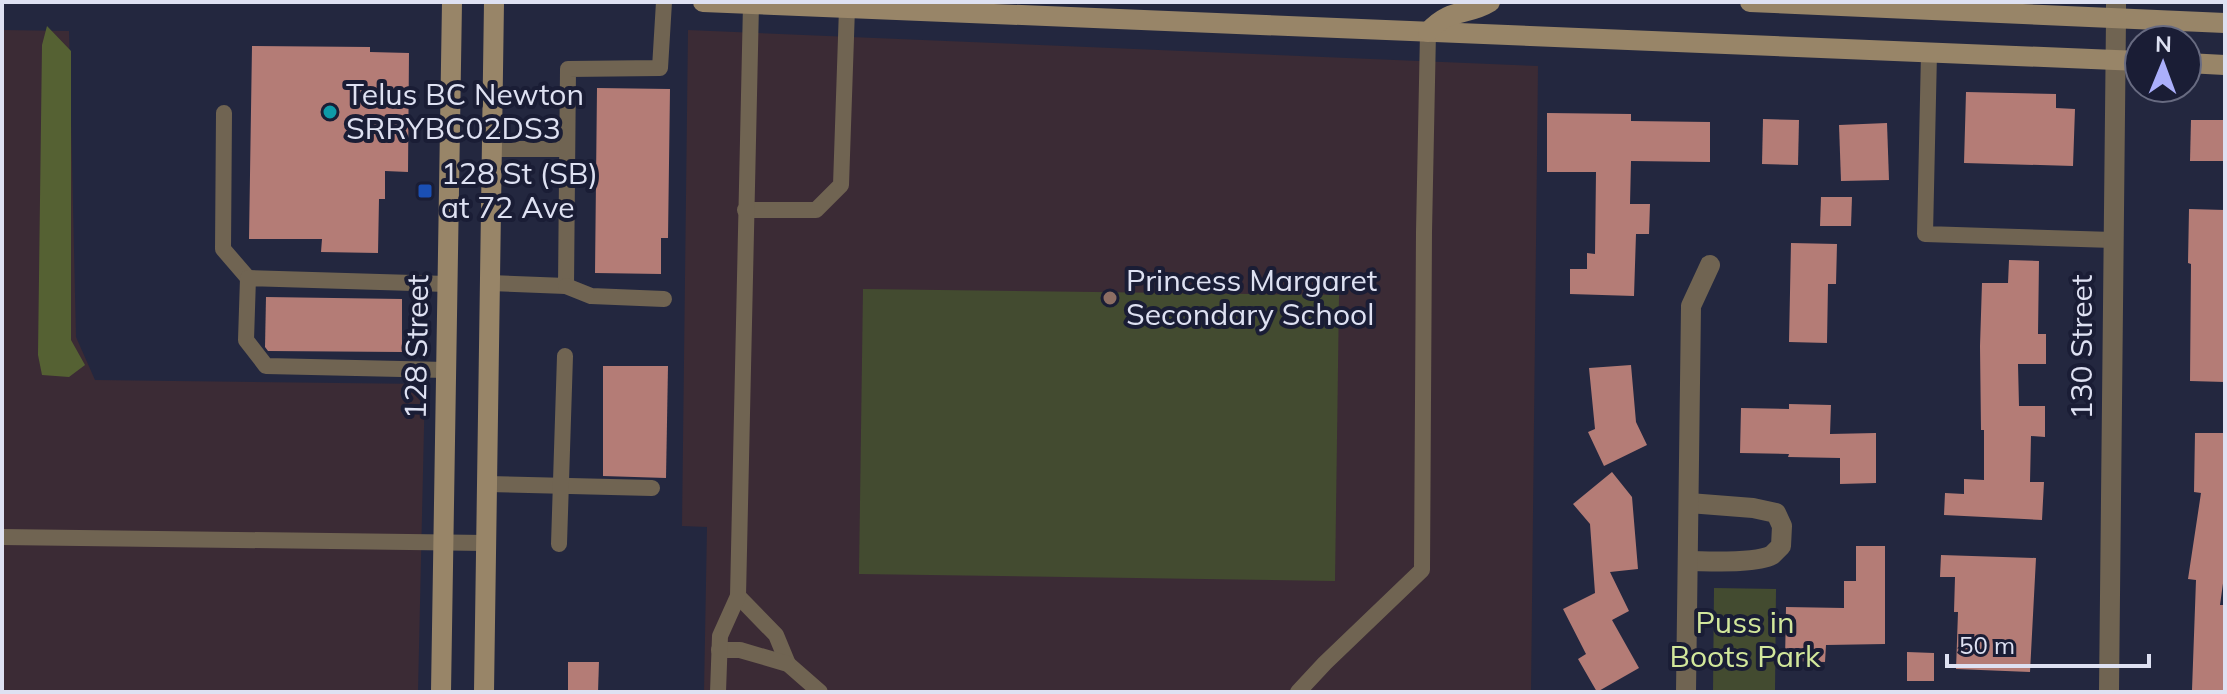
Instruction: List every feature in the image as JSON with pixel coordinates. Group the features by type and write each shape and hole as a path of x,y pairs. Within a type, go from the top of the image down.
{"main road":[{"name":"128 Street","path":"441,692 452,2"},
{"path":"484,692 494,2"},
{"path":"703,2 2123,60"},
{"path":"1428,32 1439,20 1453,13 1481,8 1490,2"},
{"path":"1750,2 2116,10 2225,23"},
{"path":"2203,64 2225,65"}],"street":[{"name":"130 Street","path":"2109,692 2116,10"},
{"path":"1686,692 1691,306 1710,265"},
{"path":"1688,561 1719,562 1773,554 1781,546 1782,526 1776,513 1689,503"}],"lane":[{"path":"566,286 568,69 660,68 664,2"},
{"path":"718,692 720,636 738,596 751,4"},
{"path":"745,210 816,210 841,185 847,8"},
{"path":"1302,688 1422,570 1428,32"},
{"path":"1929,53 1925,234 2113,240"},
{"path":"224,113 223,249 248,278 246,340 266,366 446,370"},
{"path":"492,149 567,149"},
{"path":"248,278 447,284"},
{"path":"490,283 566,286 591,296 664,299"},
{"path":"559,544 565,356"},
{"path":"487,484 652,488"},
{"path":"2,537 486,543"},
{"path":"738,596 776,635 788,664"},
{"path":"719,650 740,650 788,664 814,687"}],"shaded area":[{"path":"2,30 69,31 76,337 95,380 425,384 418,692 2,692"},
{"name":"Princess Margaret Secondary School","path":"688,30 1538,66 1531,692 704,692 707,527 682,526"}],"green space":[{"path":"47,26 71,51 71,340 85,365 69,377 42,375 38,355 42,45"},
{"path":"863,289 1339,295 1335,581 859,574"},
{"name":"Puss in Boots Park","path":"1714,588 1776,589 1775,692 1713,692"}],"building":[{"name":"Telus BC Newton SRRYBC02DS3","path":"252,46 370,47 370,52 409,53 408,172 385,171 385,199 379,199 378,253 321,252 322,239 249,239"},
{"path":"597,88 670,89 668,238 661,238 661,274 595,273"},
{"path":"1966,92 2056,94 2056,108 2075,109 2073,166 1964,163"},
{"path":"1547,113 1631,114 1631,121 1710,122 1710,162 1631,161 1630,204 1650,204 1649,234 1636,234 1634,296 1570,294 1570,269 1587,269 1587,253 1595,254 1596,172 1547,172"},
{"path":"1763,119 1799,120 1798,165 1762,164"},
{"path":"2191,120 2225,120 2225,161 2190,161"},
{"path":"1887,123 1889,180 1841,181 1839,125"},
{"path":"1821,197 1852,197 1851,226 1820,226"},
{"path":"2189,209 2225,210 2225,382 2190,381"},
{"path":"1791,243 1837,244 1836,284 1828,284 1827,343 1789,342"},
{"path":"2009,260 2039,261 2038,334 2046,334 2046,364 2018,364 2019,406 2045,406 2045,437 2031,436 2030,482 2044,482 2042,520 1944,515 1945,493 1964,494 1964,479 1984,480 1980,346 1982,283 2008,283"},
{"path":"266,297 402,299 402,352 268,351 265,347"},
{"path":"1631,365 1636,422 1647,445 1604,466 1588,432 1595,429 1589,368"},
{"path":"603,366 668,366 666,478 603,476"},
{"path":"1789,404 1831,405 1830,434 1876,433 1876,483 1840,484 1840,458 1740,453 1741,408 1789,409"},
{"path":"2195,433 2225,433 2225,569 2220,605 2225,605 2225,691 2192,690 2196,580 2188,579 2201,493 2194,492"},
{"path":"1612,472 1632,497 1638,569 1610,572 1629,611 1612,620 1639,668 1597,692 1578,659 1586,654 1563,609 1595,593 1590,524 1573,504"},
{"path":"1856,546 1885,546 1885,644 1826,645 1825,662 1785,661 1786,607 1844,608 1844,581 1856,581"},
{"path":"1941,555 2036,558 2030,672 1956,669 1958,612 1954,612 1955,577 1940,577"},
{"path":"1907,652 1934,653 1934,681 1907,681"},
{"path":"568,662 599,662 598,692 568,692"}],"place":[{"name":"Telus BC Newton SRRYBC02DS3","path":"330,112"},
{"name":"128 St (SB) at 72 Ave","path":"425,191"},
{"name":"Princess Margaret Secondary School","path":"1110,298"}]}
